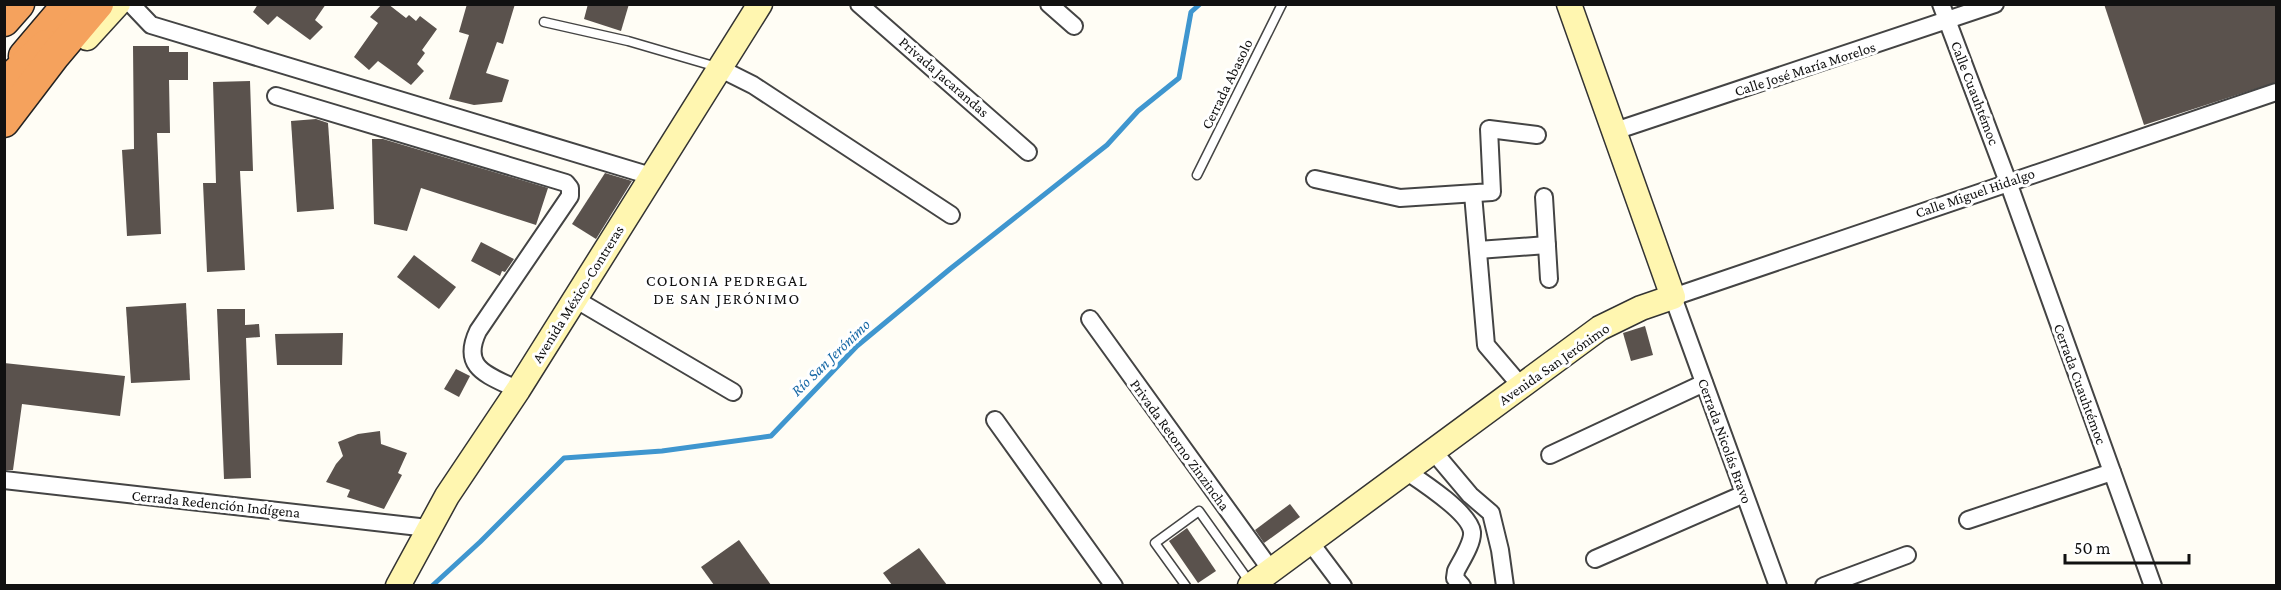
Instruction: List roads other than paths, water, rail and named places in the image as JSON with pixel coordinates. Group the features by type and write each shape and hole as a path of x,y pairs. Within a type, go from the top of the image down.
{"highway":[{"path":"4,21 19,4"},
{"path":"4,50 41,4"},
{"path":"4,79 68,4"},
{"path":"4,84 29,59 94,4"},
{"path":"4,123 55,55 98,4"}],"main road":[{"path":"4,123 118,4"},
{"name":"Avenida México-Contreras","path":"398,585 428,528 518,390 760,4"},
{"path":"1569,4 1673,297"},
{"name":"Avenida San Jerónimo","path":"1251,585 1600,328 1641,308 1673,297"}],"street":[{"path":"131,4 151,25 651,176"},
{"name":"Privada Jacarandas","path":"859,4 1028,152"},
{"path":"1049,4 1074,26"},
{"name":"Calle Cuauhtémoc","path":"1941,4 2008,182"},
{"name":"Calle José María Morelos","path":"1615,131 1948,22 1995,4"},
{"path":"721,69 753,85 951,215"},
{"name":"Calle Miguel Hidalgo","path":"1673,297 2277,92"},
{"path":"276,96 566,183 570,188 570,196 478,331 471,345 472,358 481,370 518,390"},
{"path":"1315,179 1400,198 1492,192 1490,129 1537,135"},
{"name":"Cerrada Cuauhtémoc","path":"2008,182 2153,585"},
{"path":"1473,194 1486,345 1521,387"},
{"path":"1544,197 1549,279"},
{"path":"1478,250 1547,245"},
{"name":"Cerrada Nicolás Bravo","path":"1673,297 1778,585"},
{"path":"575,299 733,392"},
{"name":"Privada Retorno Zinzincha","path":"1090,319 1271,570"},
{"path":"1550,455 1704,383"},
{"path":"995,420 1114,585"},
{"path":"1433,451 1470,495 1491,513 1505,585"},
{"path":"1406,471 1436,491 1471,527 1472,537 1456,571 1455,578 1462,585"},
{"path":"1968,520 2112,472"},
{"name":"Cerrada Redención Indígena","path":"4,480 428,528"},
{"path":"1595,559 1744,494"},
{"path":"1310,542 1343,585"},
{"path":"1824,585 1907,555"}],"lane":[{"name":"Cerrada Abasolo","path":"1197,176 1282,4"},
{"path":"544,22 628,41 721,69"},
{"path":"1186,585 1155,543 1199,511 1251,585"}],"waterway":[{"name":"Río San Jerónimo","path":"432,586 480,542 564,458 662,451 771,436 857,346 1107,145 1138,111 1179,78 1191,12 1200,4"}],"district":[{"name":"COLONIA PEDREGAL DE SAN JERÓNIMO","path":"727,289"}]}
